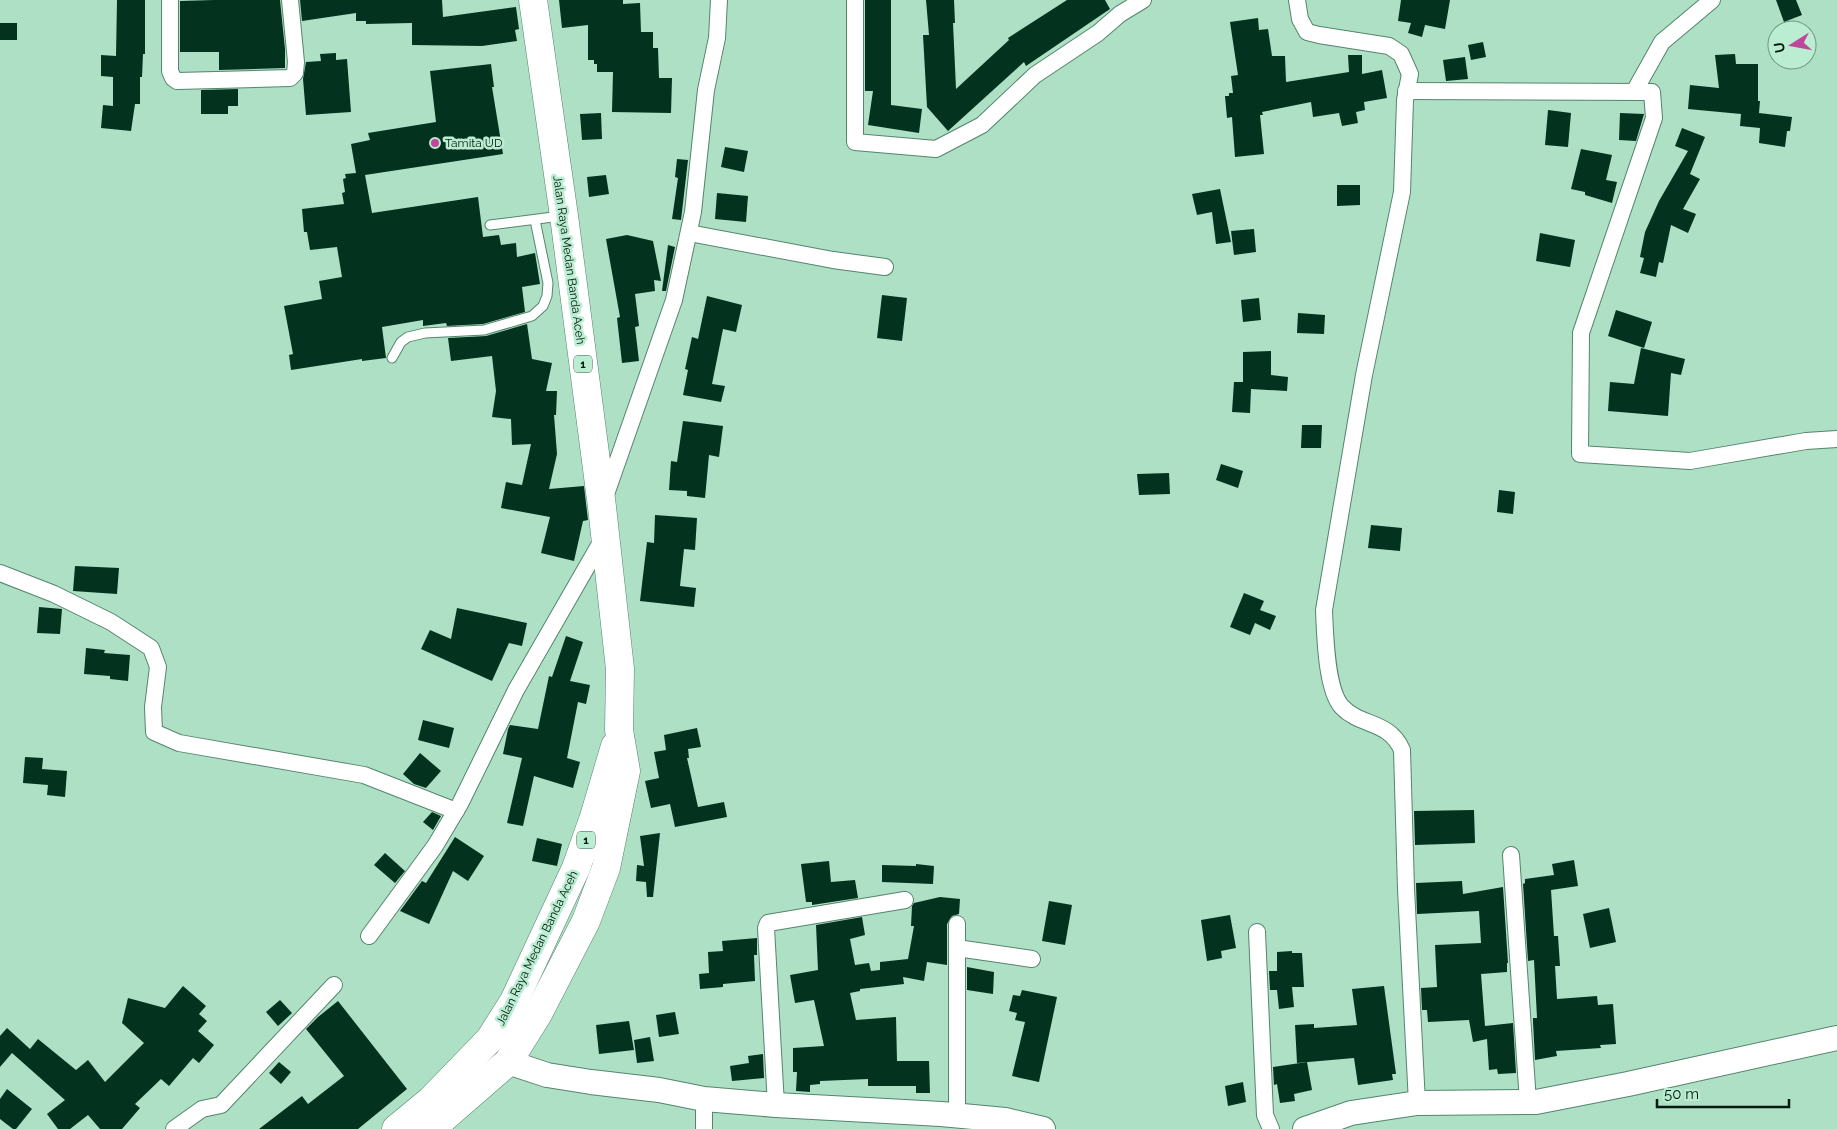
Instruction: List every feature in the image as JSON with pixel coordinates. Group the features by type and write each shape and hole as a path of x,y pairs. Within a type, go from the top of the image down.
{"highway":[{"name":"Jalan Raya Medan Banda Aceh","path":"431,1129 508,1062 521,1038 538,1014 576,942 606,868 626,771 619,730 620,669 602,507 564,216 533,0"},
{"name":"Jalan Raya Medan Banda Aceh","path":"396,1129 432,1100 490,1039 514,1001 576,868 594,817 619,730"}],"street":[{"path":"170,0 170,71 173,78 177,81 290,78 295,73 296,62 290,0"},
{"path":"602,507 674,300 693,212 706,90 716,38 719,0"},
{"path":"855,0 854,142 936,149 982,125 1035,74 1098,33 1120,14 1143,0"},
{"path":"1297,0 1300,19 1308,32 1389,46 1401,54 1410,74 1404,100 1402,192 1364,375 1324,618 1331,686 1341,706 1354,716 1389,731 1398,740 1402,750 1406,889 1417,1103"},
{"path":"1634,92 1662,42 1712,0"},
{"path":"1406,91 1652,92 1654,118 1580,333 1580,454 1690,461 1806,440 1837,439"},
{"path":"688,233 833,260 885,267"},
{"path":"369,936 434,846 456,811 516,690 605,535"},
{"path":"0,573 54,594 111,622 151,648 158,667 153,707 154,732 179,744 364,775 456,811"},
{"path":"1511,856 1528,1102"},
{"path":"776,1105 766,928 768,923 905,900"},
{"path":"957,924 958,1116"},
{"path":"1257,932 1265,1115 1271,1129"},
{"path":"957,948 1032,959"},
{"path":"174,1129 202,1109 221,1105 334,985"},
{"path":"1305,1129 1351,1113 1417,1103 1536,1102 1628,1084 1837,1038"},
{"path":"508,1062 547,1075 659,1090 704,1099 1005,1120 1043,1129"},
{"path":"704,1099 704,1129"}],"lane":[{"path":"490,225 564,216"},
{"path":"392,358 401,342 408,337 425,333 484,330 532,316 543,306 547,296 548,283 535,220"}],"building":[{"path":"117,0 145,0 145,54 143,54 142,77 140,77 140,104 135,104 131,131 101,128 103,105 113,106 113,77 101,76 101,55 116,56"},
{"path":"280,0 285,68 219,70 219,52 180,52 180,1"},
{"path":"300,0 442,0 443,17 516,7 519,29 515,30 517,41 482,46 412,45 412,23 366,24 366,21 356,21 356,13 302,21"},
{"path":"559,0 623,0 623,4 640,3 641,32 653,32 653,48 658,48 659,78 672,78 671,113 612,112 613,72 597,72 597,64 594,64 594,60 588,60 588,25 562,28"},
{"path":"865,0 891,0 891,105 922,109 919,133 868,125 873,91 865,91"},
{"path":"926,0 954,0 955,23 953,23 956,89 1009,40 1008,38 1067,0 1105,0 1110,9 1026,66 1024,62 948,131 927,107 923,35 929,35"},
{"path":"1401,0 1450,0 1445,29 1425,25 1422,37 1408,33 1411,23 1398,21"},
{"path":"1776,0 1796,0 1802,15 1789,20 1783,20"},
{"path":"1258,18 1259,30 1268,29 1272,56 1285,56 1286,82 1349,72 1348,55 1362,55 1362,74 1382,70 1387,98 1364,102 1365,110 1356,112 1358,123 1342,126 1339,113 1313,117 1311,102 1262,112 1263,115 1260,115 1264,154 1235,157 1232,117 1227,118 1225,96 1233,93 1231,76 1238,75 1230,22"},
{"path":"0,23 17,23 17,40 0,40"},
{"path":"1483,42 1486,57 1471,60 1468,45"},
{"path":"336,53 336,60 347,59 351,112 306,115 303,79 306,62 321,61 320,54"},
{"path":"1735,54 1736,64 1758,64 1759,113 1792,117 1790,131 1787,131 1785,147 1759,143 1760,128 1740,126 1741,114 1688,109 1690,85 1719,88 1715,55"},
{"path":"1465,57 1468,79 1446,81 1443,60"},
{"path":"491,64 494,87 492,87 503,154 365,175 372,213 478,197 483,237 499,235 501,245 516,243 517,257 535,253 540,284 522,287 525,312 483,324 447,326 446,323 423,326 423,320 382,327 386,358 362,361 362,359 291,370 289,355 293,354 284,306 322,299 319,281 342,277 337,247 310,250 307,232 304,232 302,209 344,204 342,193 345,192 343,179 346,178 345,174 356,173 351,144 370,140 368,133 436,122 430,71"},
{"path":"238,89 238,106 228,106 228,114 201,114 201,90"},
{"path":"1548,110 1571,113 1568,147 1545,145"},
{"path":"601,113 602,139 582,140 580,114"},
{"path":"1620,113 1644,114 1636,141 1619,140"},
{"path":"1682,128 1705,137 1690,174 1700,179 1683,209 1696,214 1688,233 1671,225 1663,263 1659,262 1656,277 1640,273 1644,258 1640,257 1645,232 1659,201 1688,151 1675,146"},
{"path":"725,147 748,151 744,172 721,167"},
{"path":"1581,149 1612,155 1606,180 1617,182 1612,203 1585,195 1585,192 1571,189"},
{"path":"677,159 688,160 681,220 672,219 678,178 675,177"},
{"path":"606,175 609,194 589,197 587,177"},
{"path":"1337,185 1360,185 1360,205 1337,206"},
{"path":"1220,189 1231,242 1216,244 1212,212 1197,215 1192,194"},
{"path":"717,193 748,196 746,222 715,219"},
{"path":"1254,229 1256,252 1234,255 1231,231"},
{"path":"1540,233 1575,240 1570,267 1536,261"},
{"path":"627,235 653,241 661,281 654,280 655,291 635,294 639,326 635,327 639,361 622,363 617,318 620,317 606,239"},
{"path":"668,245 675,247 666,291 662,291"},
{"path":"882,295 907,298 902,341 877,338"},
{"path":"707,296 742,305 736,332 723,329 712,384 725,386 721,402 683,395 688,370 685,369 692,337 698,339"},
{"path":"1259,298 1261,320 1243,322 1241,300"},
{"path":"1616,310 1652,322 1644,348 1608,336"},
{"path":"1298,313 1325,315 1324,334 1297,333"},
{"path":"527,324 532,359 552,363 546,391 557,391 556,415 554,415 557,454 549,489 584,486 588,520 583,521 574,561 541,553 550,517 501,508 506,482 522,485 531,444 512,445 511,419 492,417 496,391 492,356 451,361 448,338 486,336"},
{"path":"1641,348 1685,359 1681,375 1671,373 1668,416 1608,411 1610,382 1634,384"},
{"path":"1271,351 1271,375 1288,377 1287,391 1251,389 1250,413 1232,412 1234,382 1243,382 1243,352"},
{"path":"683,421 723,426 719,457 709,455 705,498 687,496 687,491 669,490 671,461 677,462"},
{"path":"1302,425 1322,425 1321,448 1301,448"},
{"path":"1221,464 1243,471 1238,488 1216,480"},
{"path":"1169,473 1170,494 1139,495 1137,474"},
{"path":"1499,490 1515,492 1513,514 1497,512"},
{"path":"655,515 697,518 695,550 684,549 680,586 696,588 694,607 640,601 647,542 654,543"},
{"path":"1371,525 1402,528 1400,551 1368,548"},
{"path":"75,566 119,568 117,594 73,591"},
{"path":"1244,593 1264,601 1260,610 1276,616 1270,630 1255,623 1250,635 1230,627"},
{"path":"39,607 62,609 60,634 37,633"},
{"path":"457,608 527,623 522,646 509,643 492,681 421,649 430,630 451,639"},
{"path":"566,636 583,642 570,681 590,685 586,704 578,702 567,758 580,762 573,788 534,776 523,826 507,823 522,758 503,754 508,729 510,725 538,729 549,676 552,677"},
{"path":"86,648 105,650 104,653 130,655 128,681 110,679 110,676 84,674"},
{"path":"423,720 454,728 449,748 418,740"},
{"path":"697,728 701,747 688,749 689,758 687,758 698,807 724,802 727,817 675,827 670,804 651,808 645,781 659,778 654,752 666,750 664,735"},
{"path":"420,753 441,771 426,788 414,784 403,774"},
{"path":"25,757 43,758 42,769 67,771 65,797 47,795 48,785 23,783"},
{"path":"1474,810 1475,843 1415,845 1414,811"},
{"path":"432,812 441,816 433,830 423,822"},
{"path":"660,833 653,897 647,897 646,882 636,881 637,865 644,866 640,836"},
{"path":"455,837 484,856 468,881 453,871 429,924 400,911 422,881 426,883"},
{"path":"537,838 562,844 557,866 532,861"},
{"path":"385,853 405,871 395,883 374,865"},
{"path":"1574,860 1578,886 1551,890 1554,936 1558,936 1560,966 1555,966 1557,999 1597,996 1598,1005 1613,1004 1616,1044 1600,1045 1601,1048 1556,1051 1557,1056 1535,1060 1533,1018 1537,1018 1534,960 1528,961 1523,884 1525,879 1554,875 1552,864"},
{"path":"829,861 831,882 855,880 858,898 812,905 812,902 806,902 801,864"},
{"path":"916,864 934,866 933,884 882,882 882,865 916,866"},
{"path":"1462,881 1463,894 1503,887 1507,972 1481,974 1485,1026 1513,1023 1516,1073 1498,1074 1497,1069 1489,1070 1487,1039 1473,1042 1469,1020 1428,1022 1427,1010 1422,1010 1421,988 1437,987 1435,945 1481,943 1479,911 1417,914 1416,883"},
{"path":"940,897 960,899 959,914 952,916 947,924 947,965 927,962 924,981 903,977 904,984 860,989 860,991 850,993 856,1020 896,1017 897,1061 929,1061 930,1093 916,1093 916,1086 868,1086 868,1079 820,1081 820,1084 810,1085 810,1092 796,1091 797,1072 793,1072 793,1048 824,1046 814,1000 795,1003 790,975 818,970 816,925 862,917 865,935 850,939 855,965 869,963 871,971 880,970 880,962 908,959 914,926 911,926 912,906 914,903"},
{"path":"1049,901 1072,905 1065,945 1042,941"},
{"path":"1609,908 1616,942 1590,948 1583,914"},
{"path":"1230,915 1236,948 1221,951 1222,958 1207,961 1201,920"},
{"path":"757,938 757,955 754,955 755,981 723,984 723,987 700,989 699,974 709,973 708,952 723,951 722,941"},
{"path":"1292,951 1292,953 1302,953 1304,987 1292,987 1294,1007 1279,1009 1277,990 1270,990 1269,971 1277,971 1277,952"},
{"path":"967,967 994,972 993,994 967,990"},
{"path":"183,986 206,1006 199,1014 207,1021 198,1031 214,1045 199,1063 193,1058 169,1086 161,1079 135,1104 140,1108 122,1129 100,1129 88,1115 70,1129 58,1129 47,1114 65,1100 12,1053 0,1067 0,1036 7,1028 30,1049 38,1039 76,1070 88,1060 105,1082 144,1043 122,1023 128,998 165,1008"},
{"path":"1384,986 1396,1074 1392,1074 1393,1080 1358,1085 1354,1058 1297,1063 1295,1025 1314,1024 1314,1028 1357,1025 1352,989"},
{"path":"1022,990 1057,997 1039,1082 1012,1076 1025,1022 1015,1020 1017,1013 1009,1011 1013,995 1020,996"},
{"path":"280,1000 292,1013 278,1026 266,1012"},
{"path":"338,1001 407,1089 358,1129 259,1129 302,1096 308,1104 344,1076 306,1029"},
{"path":"675,1012 679,1034 659,1037 656,1015"},
{"path":"629,1021 634,1050 599,1054 596,1025"},
{"path":"650,1037 654,1061 637,1063 634,1040"},
{"path":"763,1054 764,1078 732,1081 730,1066 749,1063 748,1056"},
{"path":"279,1062 291,1072 281,1084 269,1073"},
{"path":"1307,1062 1312,1090 1294,1094 1295,1101 1280,1103 1277,1084 1274,1085 1273,1067"},
{"path":"1243,1082 1246,1102 1228,1106 1225,1086"},
{"path":"7,1089 32,1109 16,1129 13,1129 0,1119 0,1099"}],"place":[{"name":"Tamita UD","path":"435,143"}]}
